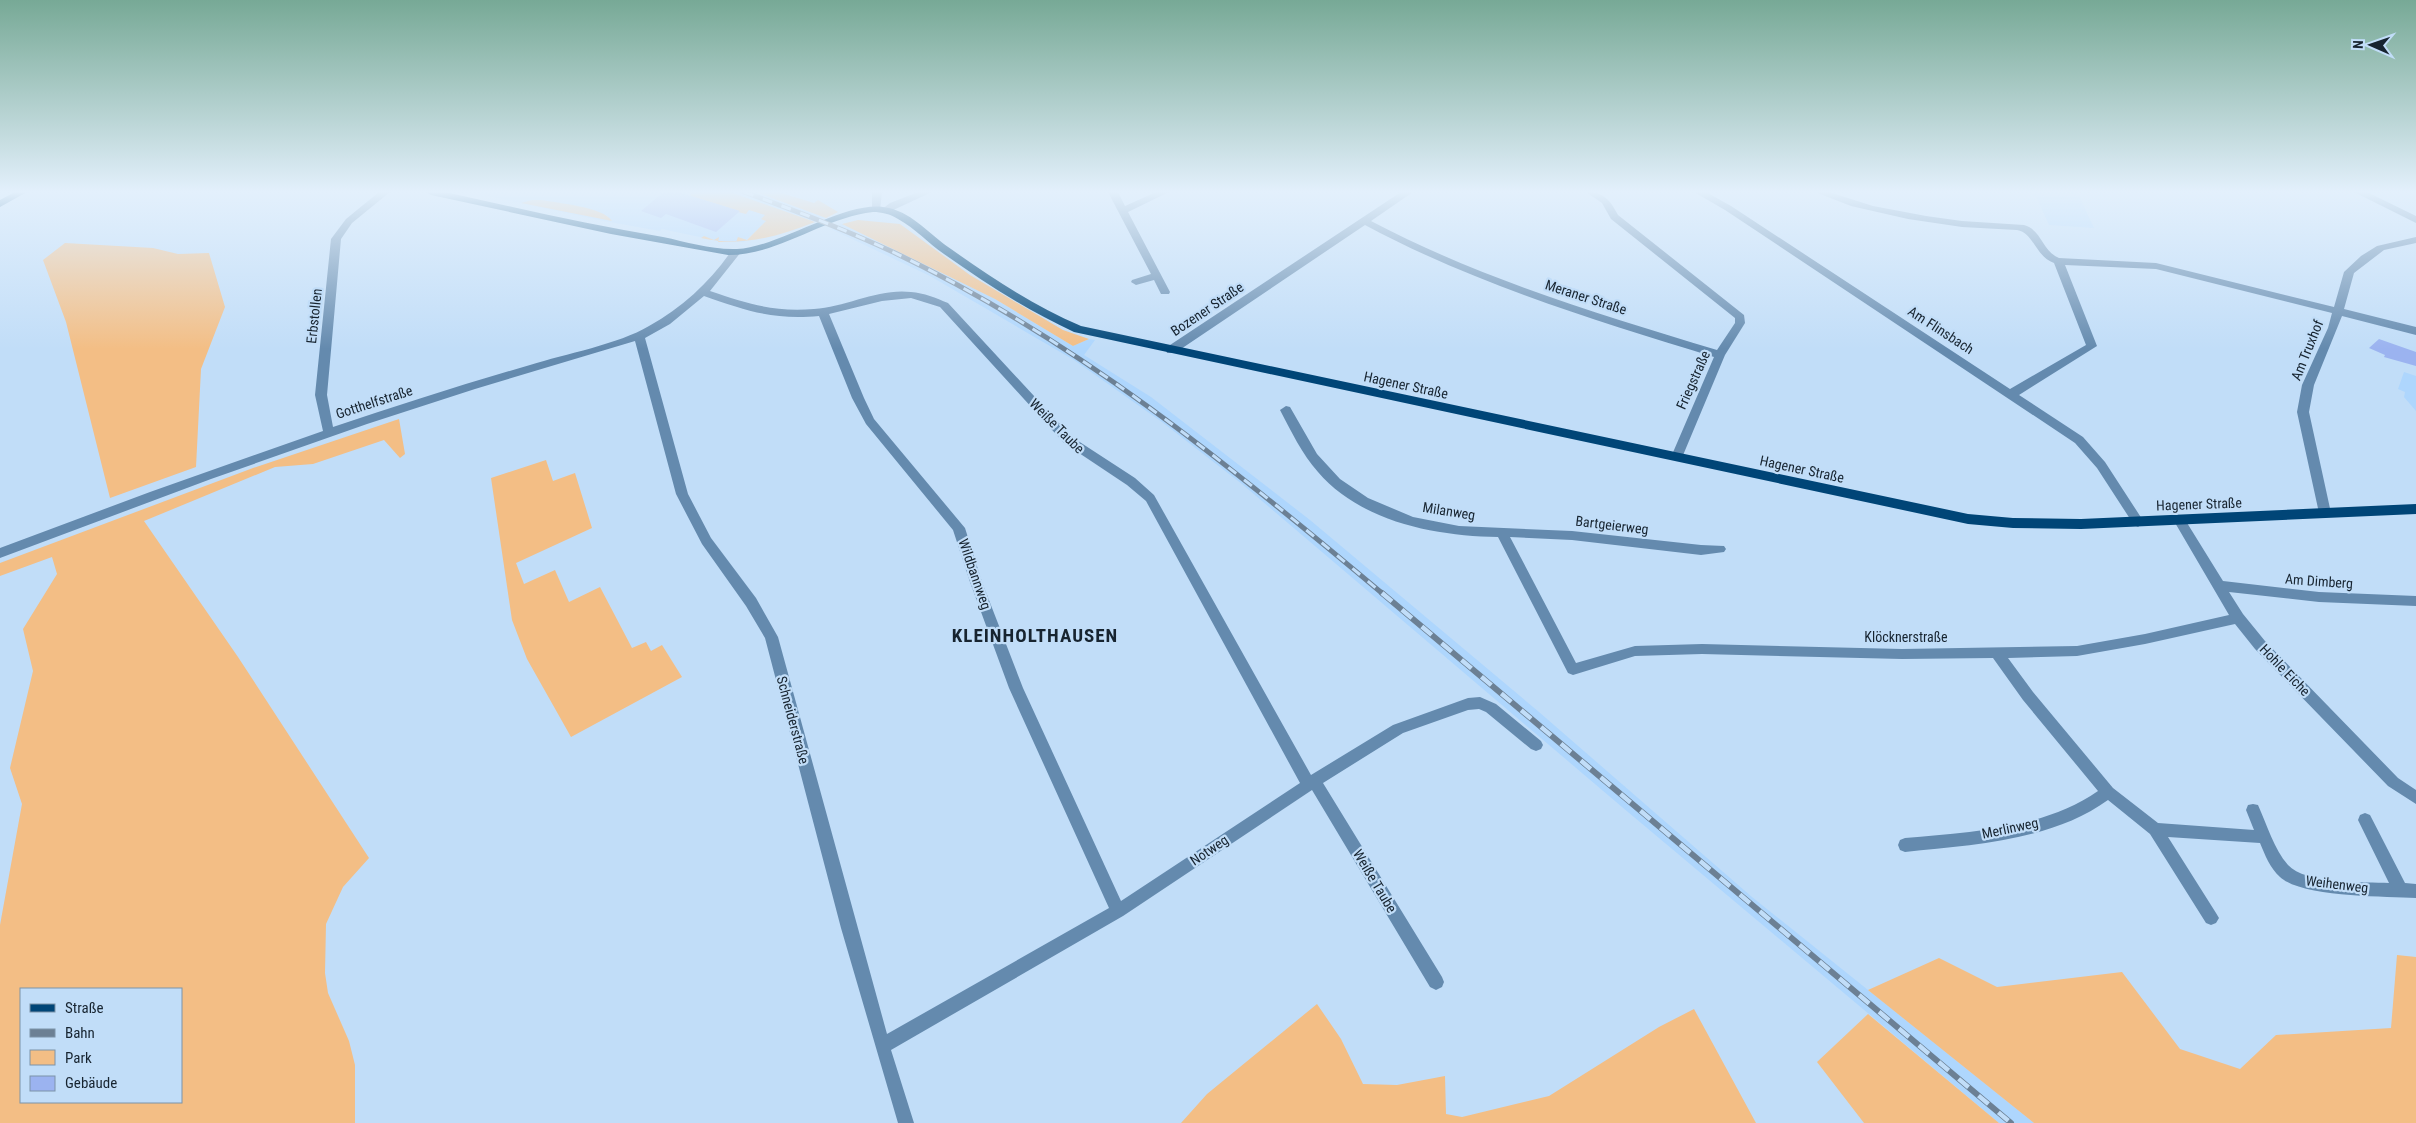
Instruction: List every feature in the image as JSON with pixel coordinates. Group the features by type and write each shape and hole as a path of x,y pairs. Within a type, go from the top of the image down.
{"main road":[{"path":"688,244 736,252 768,244"},
{"name":"Hagener Straße","path":"939,244 968,266 1066,324 1106,337 1968,519 2046,524 2138,522 2416,509"}],"street":[{"name":"Erbstollen","path":"329,433 320,395 335,244"},
{"path":"1140,244 1165,292"},
{"name":"Bozener Straße","path":"1171,350 1329,244"},
{"name":"Meraner Straße","path":"1411,244 1489,278 1720,355"},
{"name":"Friegstraße","path":"1649,244 1740,317 1740,323 1720,355 1677,457"},
{"name":"Am Flinsbach","path":"1783,244 2079,440 2101,464 2138,522"},
{"path":"2038,244 2044,255 2058,261 2156,266 2416,331"},
{"name":"Am Truxhof","path":"2325,513 2303,412 2308,385 2338,312 2349,272 2365,258 2381,248 2397,244"},
{"name":"Gotthelfstraße","path":"0,553 138,500 329,433 418,403 639,336 665,322 701,292 729,264 736,252"},
{"path":"2011,394 2092,346 2058,261"},
{"path":"1136,282 1157,276"},
{"name":"Weiße Taube","path":"701,292 754,310 823,312 894,295 912,294 929,297 944,305 1068,440 1083,453 1138,484 1150,498 1311,783 1436,982"},
{"name":"Wildbannweg","path":"823,312 858,398 870,421 959,528 976,582 1016,688 1118,911"},
{"name":"Schneiderstraße","path":"639,336 682,494 693,519 706,541 751,602 771,637 882,1046 906,1123"},
{"name":"Milanweg","path":"1286,410 1302,441 1324,472 1345,489 1376,508 1445,529 1501,532"},
{"name":"Hohle Eiche","path":"2180,520 2238,618 2260,645 2393,782 2416,798"},
{"name":"Bartgeierweg","path":"1501,532 1554,533 1701,550 1720,549"},
{"name":"Klöcknerstraße","path":"1501,532 1573,669 1635,651 1702,649 1902,654 2077,651 2145,639 2238,618"},
{"name":"Am Dimberg","path":"2219,586 2319,598 2416,601"},
{"path":"1996,652 2028,696 2108,792 2155,829 2212,918"},
{"name":"Notweg","path":"882,1046 1118,911 1311,783 1398,729 1468,704 1480,703 1491,708 1536,745"},
{"name":"Merlinweg","path":"1905,846 2003,832 2074,814 2108,792"},
{"name":"Weihenweg","path":"2253,810 2274,858 2289,876 2312,884 2409,891"},
{"name":"Weihenweg","path":"2365,820 2409,891"},
{"path":"2155,829 2265,838"}],"shaded area":[{"path":"863,244 884,244 995,299 1073,346 1089,339 1095,340 1084,355 1151,397 1310,520 1539,712 1752,897 2034,1123 1999,1123 1622,807 1242,484 1162,422 1074,360 930,276"},
{"path":"2404,372 2416,376 2416,411 2404,397 2405,392 2398,389"}],"green space":[{"path":"63,244 153,248 178,254 209,253 225,307 201,369 196,467 110,498 66,322 43,260"},
{"path":"884,244 928,244 970,275 1063,330 1089,339 1073,346 995,299"},
{"path":"399,419 405,454 400,458 384,440 313,464 275,467 144,521 238,657 369,858 343,887 326,924 325,973 328,993 349,1041 355,1065 355,1123 0,1123 0,925 22,804 10,768 33,671 23,629 57,574 52,557 0,576 0,563 253,468"},
{"path":"546,460 553,481 575,473 592,528 516,563 524,584 555,570 569,602 600,587 632,648 646,642 651,651 662,645 682,677 571,737 527,659 512,620 491,478"},
{"path":"2397,955 2416,957 2416,1123 2034,1123 1868,990 1939,958 1997,987 2122,972 2180,1049 2240,1069 2276,1035 2391,1028"},
{"path":"1317,1004 1341,1039 1363,1084 1397,1085 1445,1076 1446,1114 1462,1117 1549,1096 1659,1027 1694,1009 1756,1123 1181,1123 1207,1094"},
{"path":"1868,1014 1999,1123 1864,1123 1817,1062"}],"building":[{"path":"2379,339 2416,352 2416,366 2384,357 2385,355 2369,348"}],"railway":[{"path":"876,244 960,286 1088,364 1209,452 1383,594"},
{"path":"1382,593 2011,1123"}],"district":[{"name":"KLEINHOLTHAUSEN","path":"1035,635"}]}
